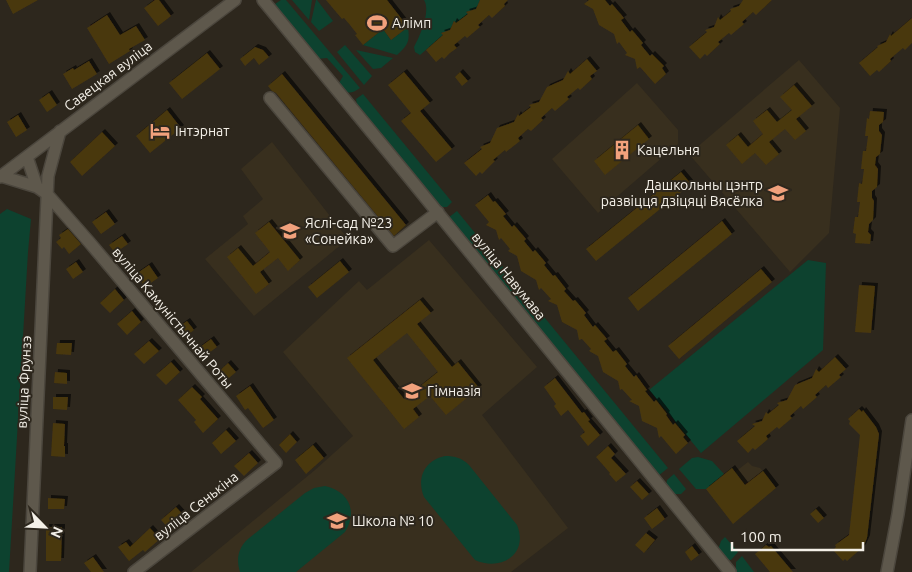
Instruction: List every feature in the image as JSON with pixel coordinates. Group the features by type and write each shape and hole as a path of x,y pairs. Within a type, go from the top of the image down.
{"street":[{"name":"Савецкая вуліца","path":"1,176 235,0"},
{"name":"вуліца Навумава","path":"264,0 438,212 726,570"},
{"path":"270,98 393,246 438,212"},
{"name":"вуліца Фрунзэ","path":"30,572 48,176 60,131"},
{"path":"27,157 48,176"},
{"path":"27,157 37,187"},
{"path":"1,176 37,187 47,194"},
{"name":"вуліца Камуністычнай Роты","path":"47,194 276,463"},
{"path":"887,572 912,420"},
{"name":"вуліца Сенькіна","path":"134,572 276,463"}],"shaded area":[{"name":"Дашкольны цэнтр развіцця дзіцяці Вясёлка","path":"799,60 840,108 829,233 790,272 689,154"},
{"path":"637,83 678,130 678,144 598,213 552,159"},
{"name":"Яслі-сад №23 «Сонейка»","path":"272,142 348,239 254,316 205,259 248,224 243,216 263,199 241,169"},
{"name":"Гімназія","path":"429,240 537,367 482,415 568,528 511,572 191,572 315,470 353,436 283,352 359,281 367,290"},
{"path":"748,462 763,471 745,485 735,472"}],"green space":[{"path":"281,0 286,0 360,88 353,92 348,92 338,85 343,76 327,58 316,59 272,6"},
{"path":"292,0 312,0 309,20"},
{"path":"316,0 333,21 319,31 311,22"},
{"path":"424,0 480,0 476,9 466,12 468,14 456,23 454,21 450,30 441,33 443,35 420,55 415,52 414,47 422,30 425,17 426,5"},
{"path":"408,27 409,36 407,43 404,49 397,55 363,45 383,29 391,40"},
{"path":"345,45 372,76 364,85 337,52"},
{"path":"356,50 393,58 381,68 373,69"},
{"path":"363,94 452,202 447,207 441,207 357,104 356,99"},
{"path":"7,209 31,219 9,572 0,572 0,214"},
{"path":"457,211 668,468 658,476 448,218"},
{"path":"808,260 826,263 823,350 701,453 649,390"},
{"path":"445,456 458,458 469,465 517,525 520,535 519,544 516,552 510,558 494,564 475,560 424,497 421,483 424,471 432,461"},
{"path":"698,457 712,461 724,474 706,489 696,489 679,469 692,458"},
{"path":"674,474 686,489 681,494 671,494 666,486 667,480"},
{"path":"325,486 340,492 349,503 351,517 345,532 296,572 240,572 239,554 242,546 248,539 305,493 314,488"},
{"path":"725,537 738,552 731,560 725,558 718,550 721,541"},
{"path":"742,556 754,572 736,571 736,562"}],"building":[{"path":"6,0 38,0 13,14"},
{"path":"155,0 159,0 171,16 158,26 144,8"},
{"name":"Алімп","path":"326,0 387,0 408,27 391,40 383,29 363,45 350,25 344,18 342,19"},
{"path":"480,0 508,0 504,4 505,6 492,18 489,15 478,25 480,27 467,38 465,36 454,45 457,48 444,59 442,57 436,62 426,50 443,35 441,33 450,30 454,21 456,23 468,14 466,12 476,9"},
{"path":"589,0 605,0 610,6 612,4 624,18 621,20 630,32 632,30 643,43 641,45 650,56 652,54 664,66 662,68 666,74 655,84 640,67 637,69 635,59 625,55 627,53 619,42 617,44 614,34 599,25 593,9 584,4"},
{"path":"743,0 772,0 756,15 753,12 742,22 744,24 731,35 729,33 718,42 720,44 707,56 705,54 700,59 689,47 707,32 705,30 714,27 718,17 720,20 731,11 730,9 739,6"},
{"path":"107,15 120,35 136,26 145,40 109,64 87,28"},
{"path":"912,18 912,43 905,50 903,48 890,59 891,61 879,72 877,70 870,76 859,63 877,46 886,42 890,34 891,36"},
{"path":"255,47 263,50 269,57 259,65 254,58 245,66 240,59"},
{"path":"207,53 220,69 182,99 169,83"},
{"path":"587,59 597,71 590,76 592,79 580,90 578,88 567,97 569,99 555,111 552,108 531,131 528,129 518,138 520,141 506,152 505,150 493,160 495,161 482,174 480,172 476,176 464,163 482,149 480,147 490,143 497,128 514,122 518,114 519,116 531,107 529,105 539,102 547,87 563,80 568,71 570,74"},
{"path":"89,61 97,74 72,89 63,74"},
{"path":"404,72 430,103 420,111 452,149 436,162 401,121 411,113 388,85"},
{"path":"460,72 468,81 462,86 455,77"},
{"path":"282,74 406,225 394,236 276,93 268,86"},
{"path":"794,85 812,106 796,119 806,131 795,140 785,129 769,142 779,154 766,165 755,153 742,164 726,145 738,135 748,147 763,134 753,121 767,110 777,122 792,110 780,97"},
{"path":"49,93 57,105 47,112 39,100"},
{"path":"167,110 181,128 150,153 136,136"},
{"path":"870,111 884,112 883,122 879,125 879,131 882,135 880,154 876,157 875,165 878,169 877,187 872,191 874,201 873,220 869,224 868,232 871,235 870,244 855,243 856,234 853,233 855,217 858,217 860,202 857,202 859,183 862,184 864,169 861,169 863,151 866,151 868,136 865,136 867,118 869,119"},
{"path":"18,115 27,130 16,137 7,122"},
{"name":"Кацельня","path":"638,125 649,139 605,175 594,161"},
{"path":"102,132 115,146 82,176 70,162"},
{"path":"681,172 691,184 596,261 586,249"},
{"path":"488,195 506,214 503,216 512,227 514,225 526,239 524,241 533,252 535,250 546,263 544,265 566,289 564,291 586,313 584,315 593,327 595,325 607,339 604,341 613,352 616,350 627,364 625,366 634,377 636,375 654,402 656,400 673,425 675,423 685,435 683,437 688,443 676,454 661,436 659,438 657,428 642,421 639,406 629,401 632,400 622,389 620,390 618,381 603,372 598,356 589,351 591,349 582,339 579,340 577,330 562,322 557,305 548,301 551,299 541,288 539,290 536,280 521,271 517,256 508,251 510,249 501,238 499,240 496,230 486,225 489,222 475,205"},
{"path":"106,212 115,224 101,234 92,222"},
{"path":"722,221 732,234 638,311 628,298"},
{"path":"269,222 300,260 288,271 278,258 260,272 269,284 256,294 227,257 238,248 253,266 270,252 255,233"},
{"path":"68,229 81,244 69,254 64,247 62,249 56,242 61,238 59,235"},
{"path":"122,236 128,244 115,253 109,245"},
{"path":"340,261 349,272 317,298 308,287"},
{"path":"76,262 83,272 73,279 66,269"},
{"path":"149,265 158,278 145,287 136,274"},
{"path":"761,269 772,282 679,359 668,346"},
{"path":"859,285 875,286 871,333 855,332"},
{"path":"115,289 124,300 110,313 100,303"},
{"path":"420,300 431,313 417,324 452,367 458,362 479,388 446,415 430,396 413,409 419,417 404,429 347,358","holes":["407,333 438,372 404,399 373,360"]},
{"path":"132,311 141,322 127,335 117,324"},
{"path":"187,321 194,330 184,338 177,328"},
{"path":"211,339 217,347 202,358 196,350"},
{"path":"149,341 159,351 144,364 134,354"},
{"path":"57,343 72,343 71,355 56,354"},
{"path":"835,357 846,369 839,375 841,377 828,388 826,385 815,395 817,397 803,409 801,406 790,416 792,418 779,429 777,427 766,436 768,439 755,450 753,448 748,453 737,441 755,426 752,424 762,421 766,412 768,414 779,405 777,403 787,400 795,385 812,378 816,369 819,372"},
{"path":"171,362 180,372 166,385 156,375"},
{"path":"228,363 236,372 223,383 216,374"},
{"path":"55,372 67,373 67,384 54,383"},
{"path":"555,378 582,413 584,412 590,420 588,421 600,435 588,446 580,436 585,432 568,410 561,416 554,406 556,404 544,387"},
{"path":"250,386 274,420 263,428 248,408 245,410 236,396"},
{"path":"192,387 218,419 203,433 194,422 196,420 178,400"},
{"path":"53,397 68,397 67,410 53,409"},
{"path":"859,409 862,412 863,410 879,434 867,538 863,547 847,561 845,559 843,561 833,550 836,547 835,545 849,535 860,435 849,424 850,421 848,419"},
{"path":"53,423 65,424 65,457 51,456"},
{"path":"226,430 236,441 221,454 212,443"},
{"path":"290,434 297,442 286,453 279,445"},
{"path":"313,445 324,458 306,474 295,460"},
{"path":"608,446 615,454 611,458 626,474 616,482 596,457"},
{"path":"249,453 258,463 244,476 234,466"},
{"path":"732,468 745,485 763,471 776,488 733,524 706,489"},
{"path":"637,481 649,494 642,500 630,487"},
{"path":"48,498 65,499 64,509 48,509"},
{"path":"176,507 186,518 171,531 161,520"},
{"path":"657,508 665,519 652,529 644,518"},
{"path":"816,509 824,518 818,523 810,514"},
{"path":"46,527 62,527 61,561 46,561"},
{"path":"150,528 160,539 145,552 143,550 129,561 118,547 126,542 130,547"},
{"path":"646,533 655,540 644,553 635,545"},
{"path":"766,545 771,546 793,572 770,572 755,554"},
{"path":"692,546 699,555 691,561 685,552"},
{"path":"93,557 104,572 91,572 84,563"}],"place":[{"name":"Алімп","path":"377,23"},
{"name":"Інтэрнат","path":"160,131"},
{"name":"Кацельня","path":"622,150"},
{"name":"Дашкольны цэнтр развіцця дзіцяці Вясёлка","path":"778,193"},
{"name":"Яслі-сад №23 «Сонейка»","path":"290,231"},
{"name":"Гімназія","path":"412,391"},
{"name":"Школа № 10","path":"337,521"}]}
